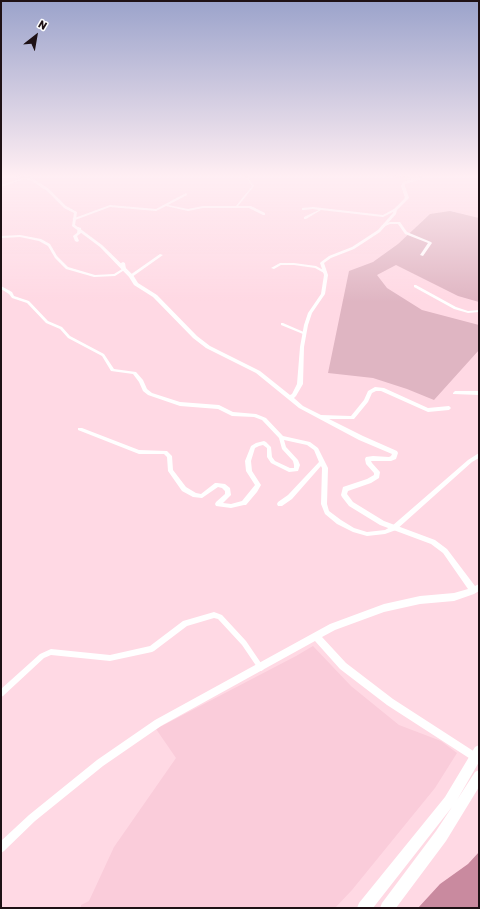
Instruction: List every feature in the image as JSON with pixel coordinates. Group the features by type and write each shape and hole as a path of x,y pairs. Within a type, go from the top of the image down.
{"highway":[{"path":"364,908 449,801 477,754"},
{"path":"387,908 441,836 479,776"}],"street":[{"path":"1,848 32,818 100,763 158,723 333,628 384,608 420,600 454,597 477,589 445,552 433,542 382,523 351,504 344,495 345,489 369,481 377,476 377,472 369,464 368,459 389,459 394,457 395,453 301,406 258,372 208,347 195,337 155,296 136,284 124,266 79,228 73,225 74,219 78,217"},
{"path":"290,398 300,384 304,333 310,314 323,294 326,282 322,263 327,258 353,248 383,226 391,217"},
{"path":"383,226 390,223 399,223 406,233 429,242 430,243 422,256"},
{"path":"77,241 74,236 79,233 79,228"},
{"path":"1,237 20,236 40,240 49,245 56,257 67,268 95,276 114,275 124,266"},
{"path":"131,276 161,255"},
{"path":"273,268 280,264 294,264 316,267 325,272"},
{"path":"415,286 455,308 468,312 479,311"},
{"path":"1,287 11,292 13,297 28,302 47,322 62,328 69,337 103,355 113,370 134,373 141,381 145,390 150,394 180,404 219,407 232,414 254,415 264,419 281,437 284,448 295,460 297,465 296,470 289,470 273,462 270,457 269,447 264,443 258,444 253,447 248,461 249,471 258,485 256,490 244,503 231,506 218,504 228,496 228,490 223,486 217,485 202,496 195,495 184,489 171,471 169,456 165,452 139,452 80,429"},
{"path":"282,324 304,333"},
{"path":"320,416 352,418 366,401 370,392 375,389 382,389 428,410 449,408"},
{"path":"455,393 479,393"},
{"path":"281,437 308,443 316,449 321,463 325,468 324,504 327,512 338,522 353,530 367,534 385,532 394,528 479,455"},
{"path":"280,504 290,497 321,463"},
{"path":"1,694 42,656 51,652 110,658 152,649 185,623 214,615 220,617 244,643 261,668"},
{"path":"317,637 343,666 390,702 477,754"}],"shaded area":[{"path":"426,217 479,218 479,302 458,296 396,265 377,275 387,288 422,310 479,325 479,350 434,400 373,378 328,373 349,271 373,262 398,244"},
{"path":"313,646 351,686 399,725 441,741 457,753 435,788 352,890 335,908 81,908 81,905 89,901 114,847 176,758 156,729"},
{"path":"479,852 479,908 418,908 440,884 468,864"}]}
